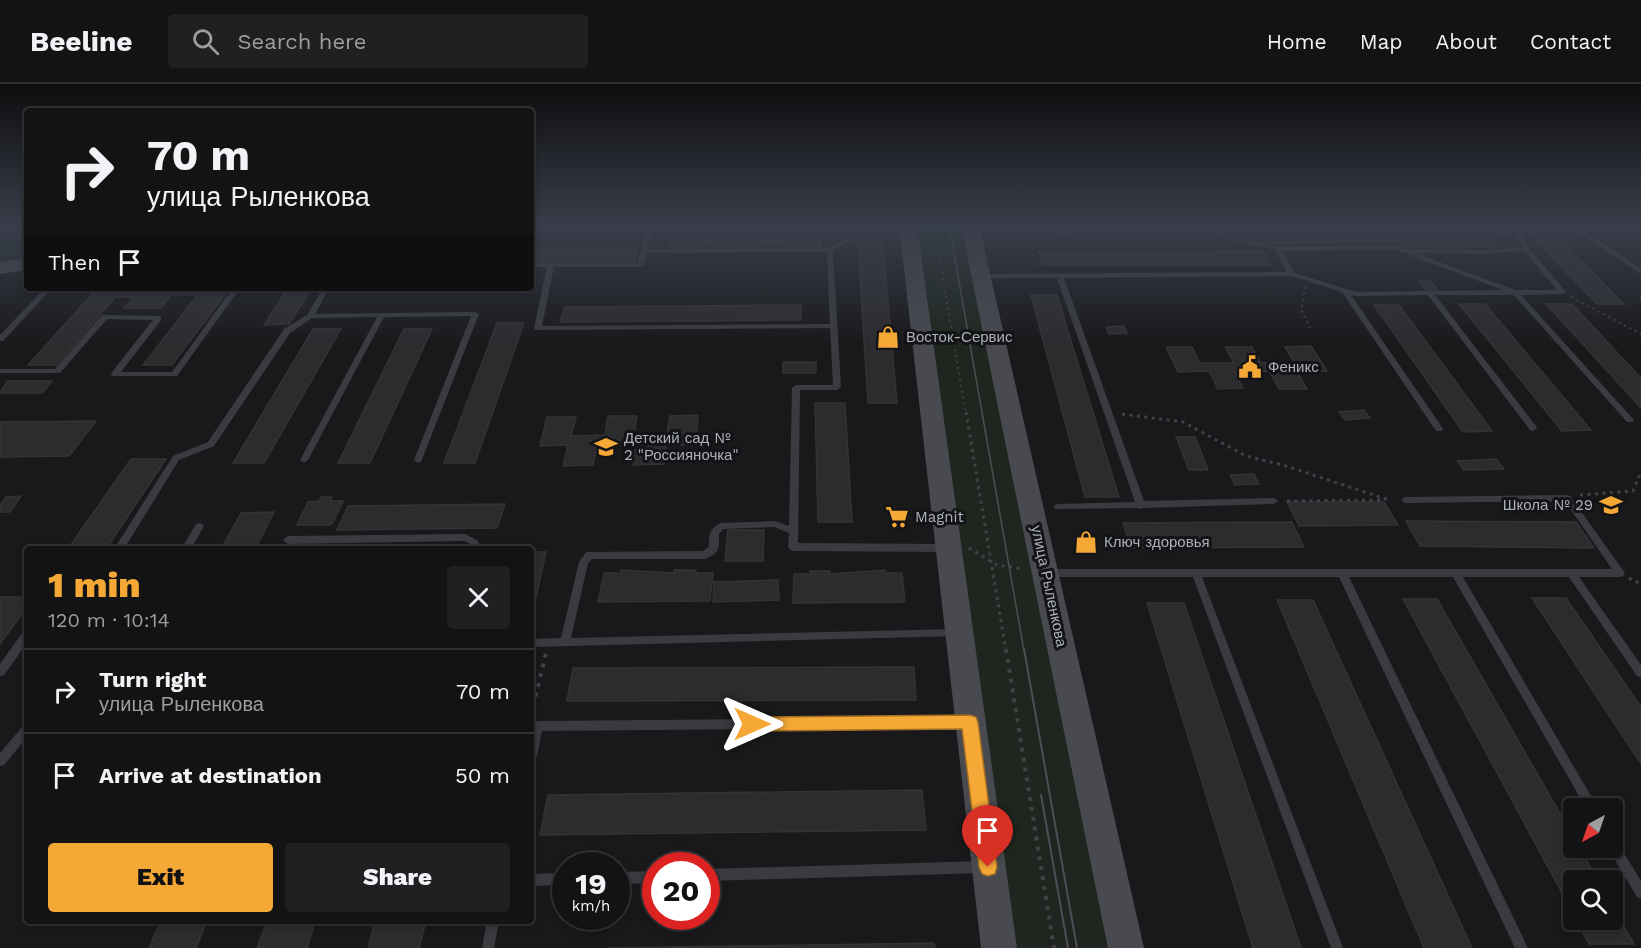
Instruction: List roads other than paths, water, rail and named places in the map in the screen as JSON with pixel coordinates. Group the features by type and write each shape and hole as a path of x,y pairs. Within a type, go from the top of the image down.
{"main road":[{"path":"0,268 18,265"},
{"path":"911,265 999,948"},
{"name":"улица Рыленкова","path":"979,265 1126,948"}],"lane":[{"path":"551,265 538,328 834,326"},
{"path":"831,265 837,387 795,388 793,547 947,542"},
{"path":"1288,265 1293,274"},
{"path":"1442,265 1516,293 1629,420"},
{"path":"981,276 1293,274 1356,294 1563,292 1540,265"},
{"path":"1060,276 1141,506"},
{"path":"1344,290 1439,429"},
{"path":"0,339 46,291"},
{"path":"0,371 57,371 105,317 158,318 115,374 174,374 235,291"},
{"path":"121,546 176,458 211,444 287,331 310,316 324,291"},
{"path":"1430,293 1533,428"},
{"path":"310,316 475,314 418,460"},
{"path":"304,460 382,315"},
{"path":"1046,573 1197,575 1620,573 1567,498 1405,500"},
{"path":"1058,507 1274,501"},
{"path":"565,642 584,562 589,555 705,555 714,549 714,533 721,526 775,525 793,531"},
{"path":"188,546 199,526"},
{"path":"288,540 465,537 476,546"},
{"path":"1456,574 1586,798"},
{"path":"1572,574 1641,673"},
{"path":"1197,575 1337,948"},
{"path":"1343,575 1522,948"},
{"path":"534,643 958,633"},
{"path":"0,672 24,639"},
{"path":"534,743 538,726 970,722"},
{"path":"0,761 24,733"},
{"path":"1620,858 1641,893"},
{"path":"720,875 988,867"},
{"path":"534,880 552,879"},
{"path":"488,948 493,924"}],"tram line":[{"path":"956,265 1024,651"},
{"path":"1024,649 1077,948"},
{"path":"1041,795 1068,948"}],"place":[{"name":"Восток-Сервис","path":"888,337"},
{"name":"Феникс","path":"1250,367"},
{"name":"Детский сад № 2 \"Россияночка\"","path":"606,447"},
{"name":"Школа № 29","path":"1611,505"},
{"name":"Magnit","path":"897,517"},
{"name":"Ключ здоровья","path":"1086,542"}]}
